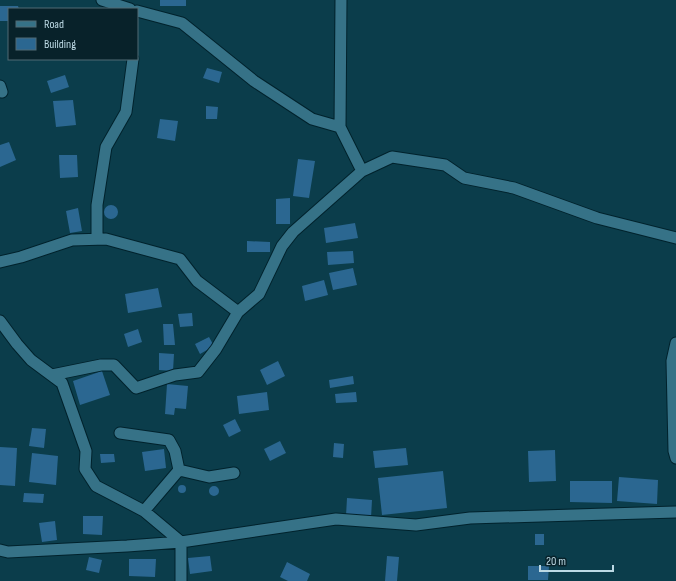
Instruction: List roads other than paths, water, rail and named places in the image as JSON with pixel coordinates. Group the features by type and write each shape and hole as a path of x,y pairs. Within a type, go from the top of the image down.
{"street":[{"path":"102,0 122,8"},
{"path":"340,0 340,127 362,171"},
{"path":"138,14 182,23 254,81 312,119 340,127"},
{"path":"97,239 97,205 106,147 126,112 133,60"},
{"path":"52,375 101,365 114,365 136,388 175,376 198,372 216,349 238,312 259,294 282,246 293,232 362,171 392,157 445,165 464,178 514,188 597,218 676,238"},
{"path":"0,262 22,258 72,240 106,239 180,259 197,281 238,312"},
{"path":"0,320 31,360 62,384 86,451 85,469 96,486 144,511 181,542"},
{"path":"676,343 672,361 674,452 676,458"},
{"path":"120,433 169,440 175,451 179,470"},
{"path":"144,511 179,470"},
{"path":"179,470 208,477 234,473"},
{"path":"0,550 8,552 181,542 336,519 416,525 470,518 676,512"},
{"path":"181,542 181,581"}]}
